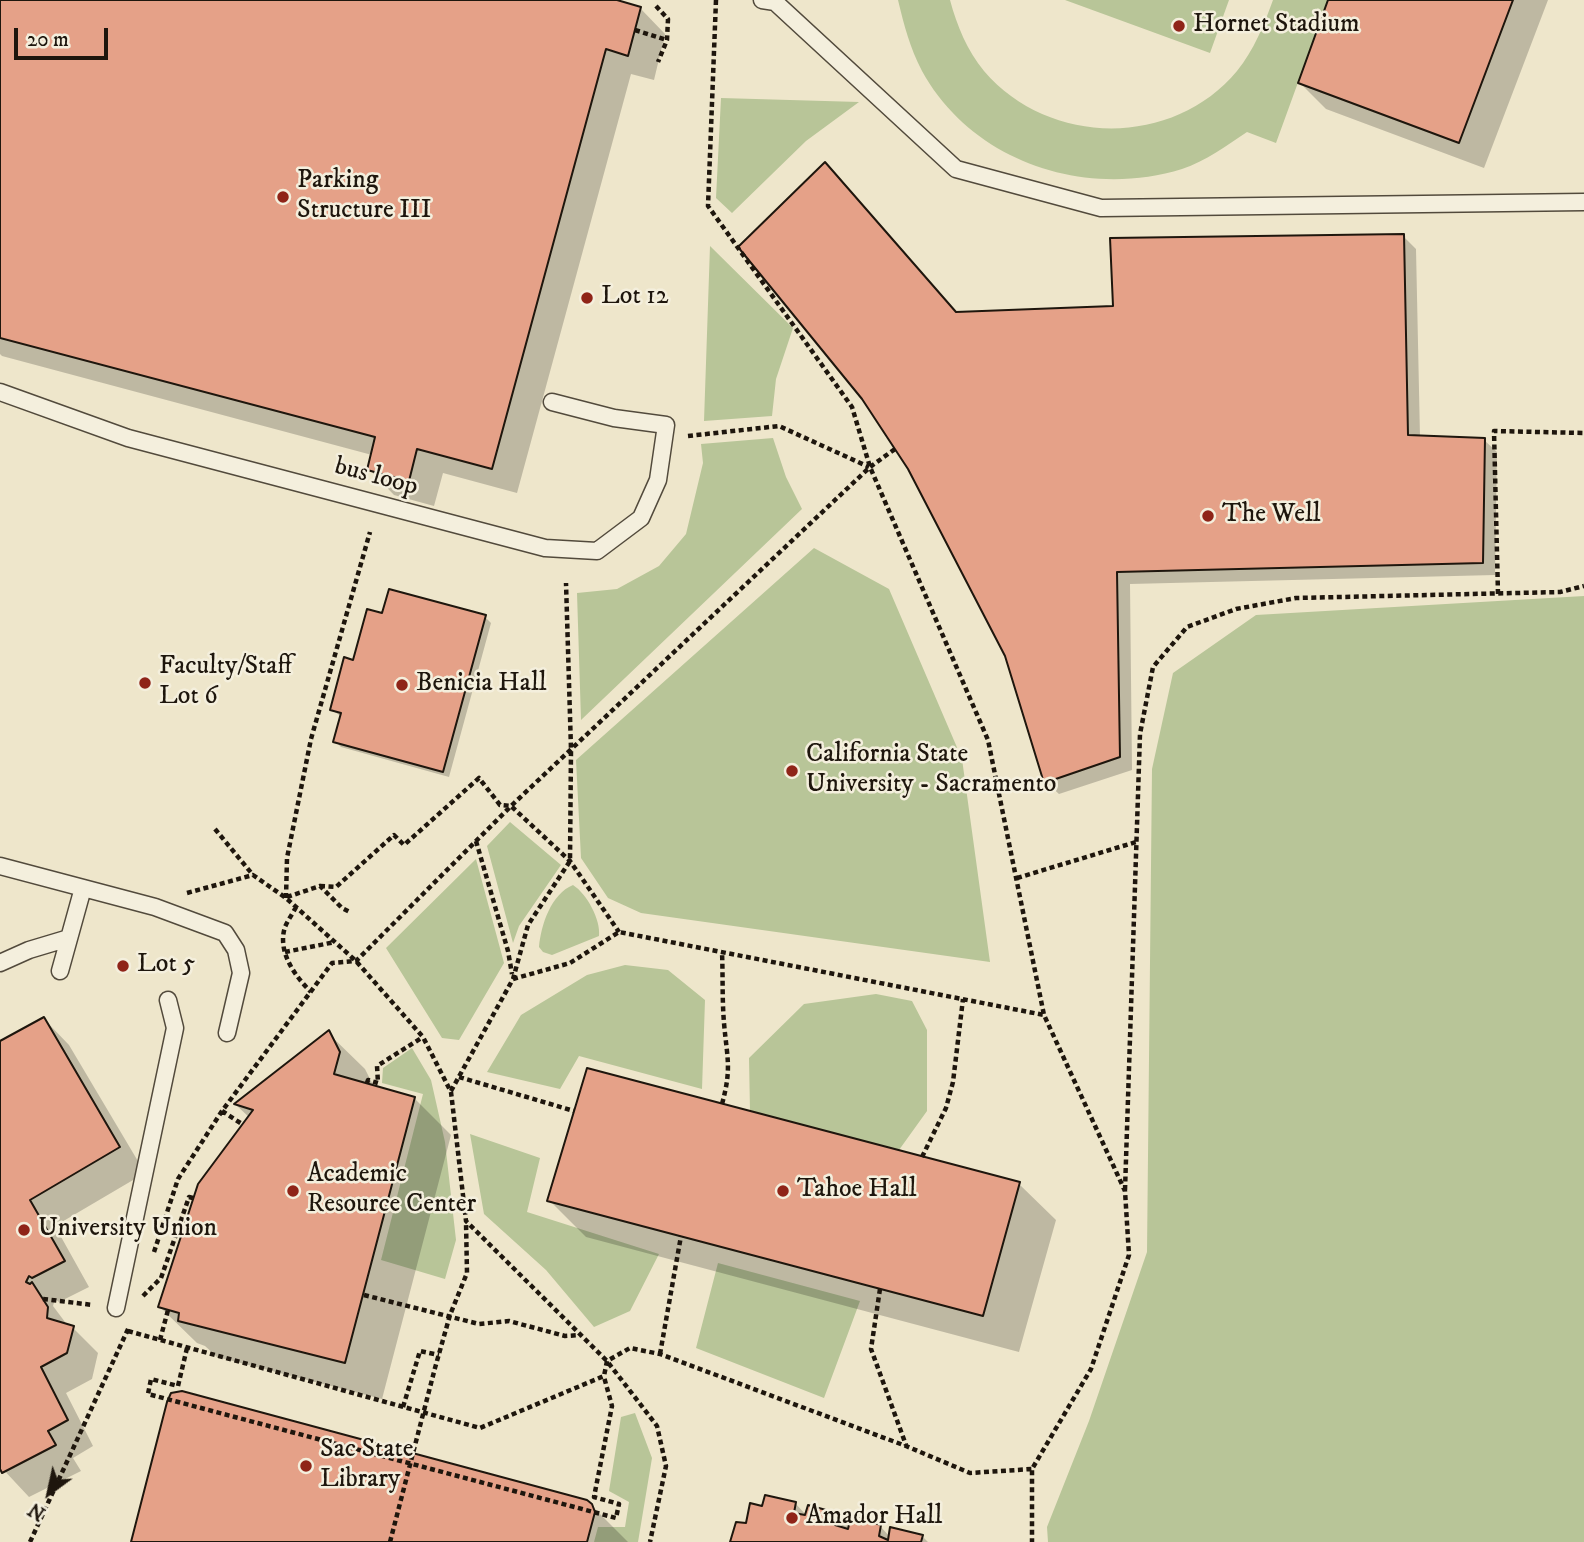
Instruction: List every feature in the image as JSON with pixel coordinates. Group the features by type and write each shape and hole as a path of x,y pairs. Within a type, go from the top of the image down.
{"lane":[{"path":"762,0 775,2 956,169 1101,208 1584,202"},
{"name":"bus loop","path":"0,392 128,438 232,466 545,548 597,551 641,519 658,480 666,425"},
{"path":"552,402 614,418 666,425"},
{"path":"0,866 155,907 225,933 236,950 241,973 228,1033"},
{"path":"60,971 83,888"},
{"path":"0,962 69,938"},
{"path":"116,1308 175,1027 168,1000"}],"path":[{"path":"716,0 708,206 852,407 870,467 988,740 1044,1015 1125,1191"},
{"path":"656,6 667,19 667,40 659,62"},
{"path":"635,30 667,40"},
{"path":"666,425 690,437 779,426 870,467"},
{"path":"1498,594 1494,430 1584,433"},
{"path":"152,1259 178,1179 222,1111 332,963 356,961 571,749 870,467 895,449"},
{"path":"286,898 287,858 312,739 370,532"},
{"path":"451,1092 513,979 528,925 570,860 571,749 566,583"},
{"path":"1032,1542 1032,1469 1091,1369 1129,1255 1125,1191 1139,734 1153,667 1187,627 1236,609 1296,598 1560,592 1584,586"},
{"path":"286,898 320,886 336,887 394,835 404,845 479,778 500,805 511,806 570,860 620,932"},
{"path":"215,830 253,875 286,898 356,961 423,1037 451,1092 466,1222 467,1273 450,1315 390,1542"},
{"path":"476,841 508,950 513,979"},
{"path":"1016,879 1136,842"},
{"path":"155,907 191,891 253,875"},
{"path":"320,886 342,908 350,912"},
{"path":"296,907 285,928 285,952 295,976 311,992"},
{"path":"513,979 570,963 620,932 1044,1015"},
{"path":"285,952 335,942"},
{"path":"722,951 724,1023 730,1061 722,1104"},
{"path":"922,1157 946,1108 953,1082 963,999"},
{"path":"367,1083 368,1080 378,1083 377,1066 423,1037"},
{"path":"459,1077 574,1111"},
{"path":"222,1111 242,1124"},
{"path":"144,1285 140,1299 161,1278 189,1198 194,1198"},
{"path":"466,1222 607,1361 657,1426 666,1466 650,1542"},
{"path":"660,1354 681,1236"},
{"path":"880,1289 872,1349 906,1446"},
{"path":"364,1295 479,1324 509,1321 565,1336 581,1335"},
{"path":"30,1542 135,1311 43,1299"},
{"path":"160,1340 168,1310"},
{"path":"128,1331 480,1428 604,1377"},
{"path":"187,1348 178,1386 151,1379 148,1394 616,1518 619,1504 594,1497 612,1406 604,1377 607,1361 630,1348 660,1354 906,1446 970,1473 1032,1469"},
{"path":"402,1407 420,1351 439,1354"}],"green space":[{"path":"898,0 950,0 959,28 973,55 984,71 1011,96 1042,114 1076,125 1111,128 1146,125 1180,114 1210,96 1237,71 1249,55 1273,0 1328,0 1276,143 1247,132 1191,166 1145,177 1107,179 1070,175 1034,165 1001,150 970,129 944,103 922,71 914,54"},
{"name":"Hornet Stadium","path":"1065,0 1229,0 1210,53"},
{"path":"721,98 859,102 806,141 732,213 716,198"},
{"path":"710,246 793,328 776,379 772,416 704,421"},
{"path":"773,438 786,477 802,509 581,720 577,593 617,589 659,566 686,534 703,463 701,444"},
{"path":"814,548 889,589 962,759 990,962 641,913 608,898 581,858 576,760"},
{"path":"1584,596 1584,1542 1048,1542 1047,1527 1089,1421 1147,1252 1152,769 1173,673 1256,615"},
{"path":"510,822 561,865 519,926 513,943 487,846"},
{"path":"476,859 504,963 459,1040 442,1038 386,948"},
{"path":"573,885 592,908 598,923 599,936 552,955 543,952 539,947 540,938 548,911 559,895"},
{"path":"625,965 668,970 705,1000 702,1089 579,1056 560,1089 487,1072 521,1015 587,975"},
{"path":"876,994 912,1001 927,1030 927,1111 899,1150 750,1111 749,1058 804,1004"},
{"path":"412,1048 431,1080 445,1142 456,1240 445,1279 381,1260 423,1094 382,1083 383,1068"},
{"path":"470,1134 540,1158 527,1212 659,1254 630,1311 594,1327 546,1270 484,1214"},
{"path":"718,1263 860,1301 824,1398 696,1348"},
{"path":"635,1413 652,1458 638,1542 594,1542 598,1527 625,1527 629,1502 609,1491 621,1417"}],"building":[{"name":"Parking Structure III","path":"0,0 617,0 641,7 628,56 606,49 492,469 417,449 409,481 367,470 375,437 0,338"},
{"path":"1328,0 1513,0 1459,143 1298,83"},
{"name":"The Well","path":"825,162 956,312 1113,306 1110,238 1404,234 1408,435 1485,438 1483,563 1117,572 1120,757 1044,783 1005,656 908,469 862,399 738,247"},
{"name":"Benicia Hall","path":"389,589 486,615 443,772 333,742 341,713 330,710 344,657 353,660 367,609 382,613"},
{"name":"University Union","path":"44,1017 120,1147 30,1200 65,1261 32,1278 29,1276 26,1282 32,1282 48,1307 47,1318 74,1326 67,1353 41,1367 68,1420 48,1431 56,1445 2,1473 0,1041"},
{"name":"Academic Resource Center","path":"329,1030 340,1052 334,1074 415,1097 345,1363 178,1321 179,1313 158,1307 198,1184 253,1110 234,1104"},
{"name":"Tahoe Hall","path":"587,1068 1020,1182 983,1316 547,1201"},
{"name":"Sac State Library","path":"182,1391 587,1500 595,1512 587,1542 131,1542 167,1402 171,1393"},
{"name":"Amador Hall","path":"765,1495 796,1502 794,1513 805,1515 808,1505 837,1513 835,1525 848,1529 851,1516 881,1525 879,1536 888,1540 890,1527 923,1535 921,1542 730,1542 736,1522 746,1523 750,1503 762,1506"}],"place":[{"name":"Hornet Stadium","path":"1179,26"},
{"name":"Parking Structure III","path":"283,197"},
{"name":"Lot 12","path":"587,298"},
{"name":"The Well","path":"1208,516"},
{"name":"Faculty/Staff Lot 6","path":"145,683"},
{"name":"Benicia Hall","path":"402,685"},
{"name":"California State University - Sacramento","path":"792,771"},
{"name":"Lot 5","path":"123,966"},
{"name":"Academic Resource Center","path":"293,1191"},
{"name":"Tahoe Hall","path":"783,1191"},
{"name":"University Union","path":"24,1230"},
{"name":"Sac State Library","path":"306,1466"},
{"name":"Amador Hall","path":"792,1518"}]}
